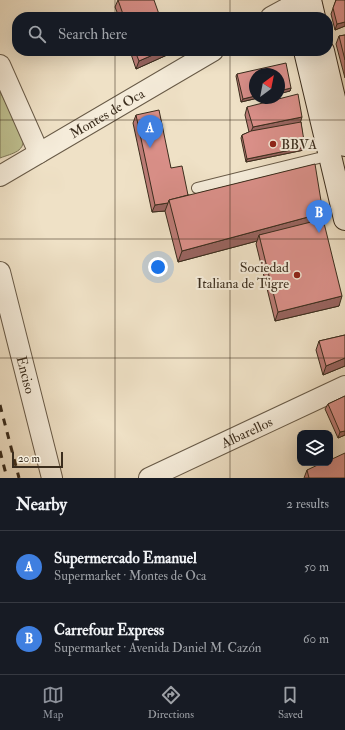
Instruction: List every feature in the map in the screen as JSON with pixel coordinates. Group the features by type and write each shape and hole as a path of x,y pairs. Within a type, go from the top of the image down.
{"main road":[{"path":"299,4 308,12"},
{"path":"306,56 338,150"},
{"path":"323,56 338,150 345,219"}],"street":[{"path":"282,12 299,4"},
{"name":"Montes de Oca","path":"0,176 204,56"},
{"path":"0,65 39,153"},
{"name":"Enciso","path":"0,272 52,478"},
{"name":"Albarellos","path":"149,478 345,386"}],"lane":[{"path":"197,188 338,150"}],"green space":[{"path":"0,92 23,135 23,141 18,151 0,158"}],"building":[{"path":"118,0 154,0 158,12 122,12"},
{"path":"336,0 345,0 345,22 337,24 333,8"},
{"path":"345,35 345,60 339,36"},
{"path":"137,56 150,56 139,61"},
{"path":"286,63 291,88 285,90 285,68 264,68"},
{"path":"249,71 249,98 243,99 237,74"},
{"path":"298,94 302,117 253,127 247,107 259,104 285,104 285,97"},
{"path":"159,110 171,168 182,166 188,195 169,200 168,203 155,205 136,115"},
{"name":"BBVA","path":"301,122 305,147 247,159 242,135 251,131"},
{"path":"315,164 323,213 182,251 169,200"},
{"name":"Sociedad Italiana de Tigre","path":"323,219 342,296 278,312 259,235"},
{"path":"345,335 345,358 326,366 319,341"},
{"path":"345,396 345,431 340,432 328,404"},
{"path":"345,453 345,478 309,478 307,470 316,466 333,466 333,459"}],"railway":[{"path":"0,405 19,478"},
{"path":"0,451 7,478"}],"place":[{"name":"BBVA","path":"273,144"},
{"name":"Supermercado Emanuel","path":"150,148"},
{"name":"Carrefour Express","path":"319,233"},
{"name":"Sociedad Italiana de Tigre","path":"297,275"}]}
